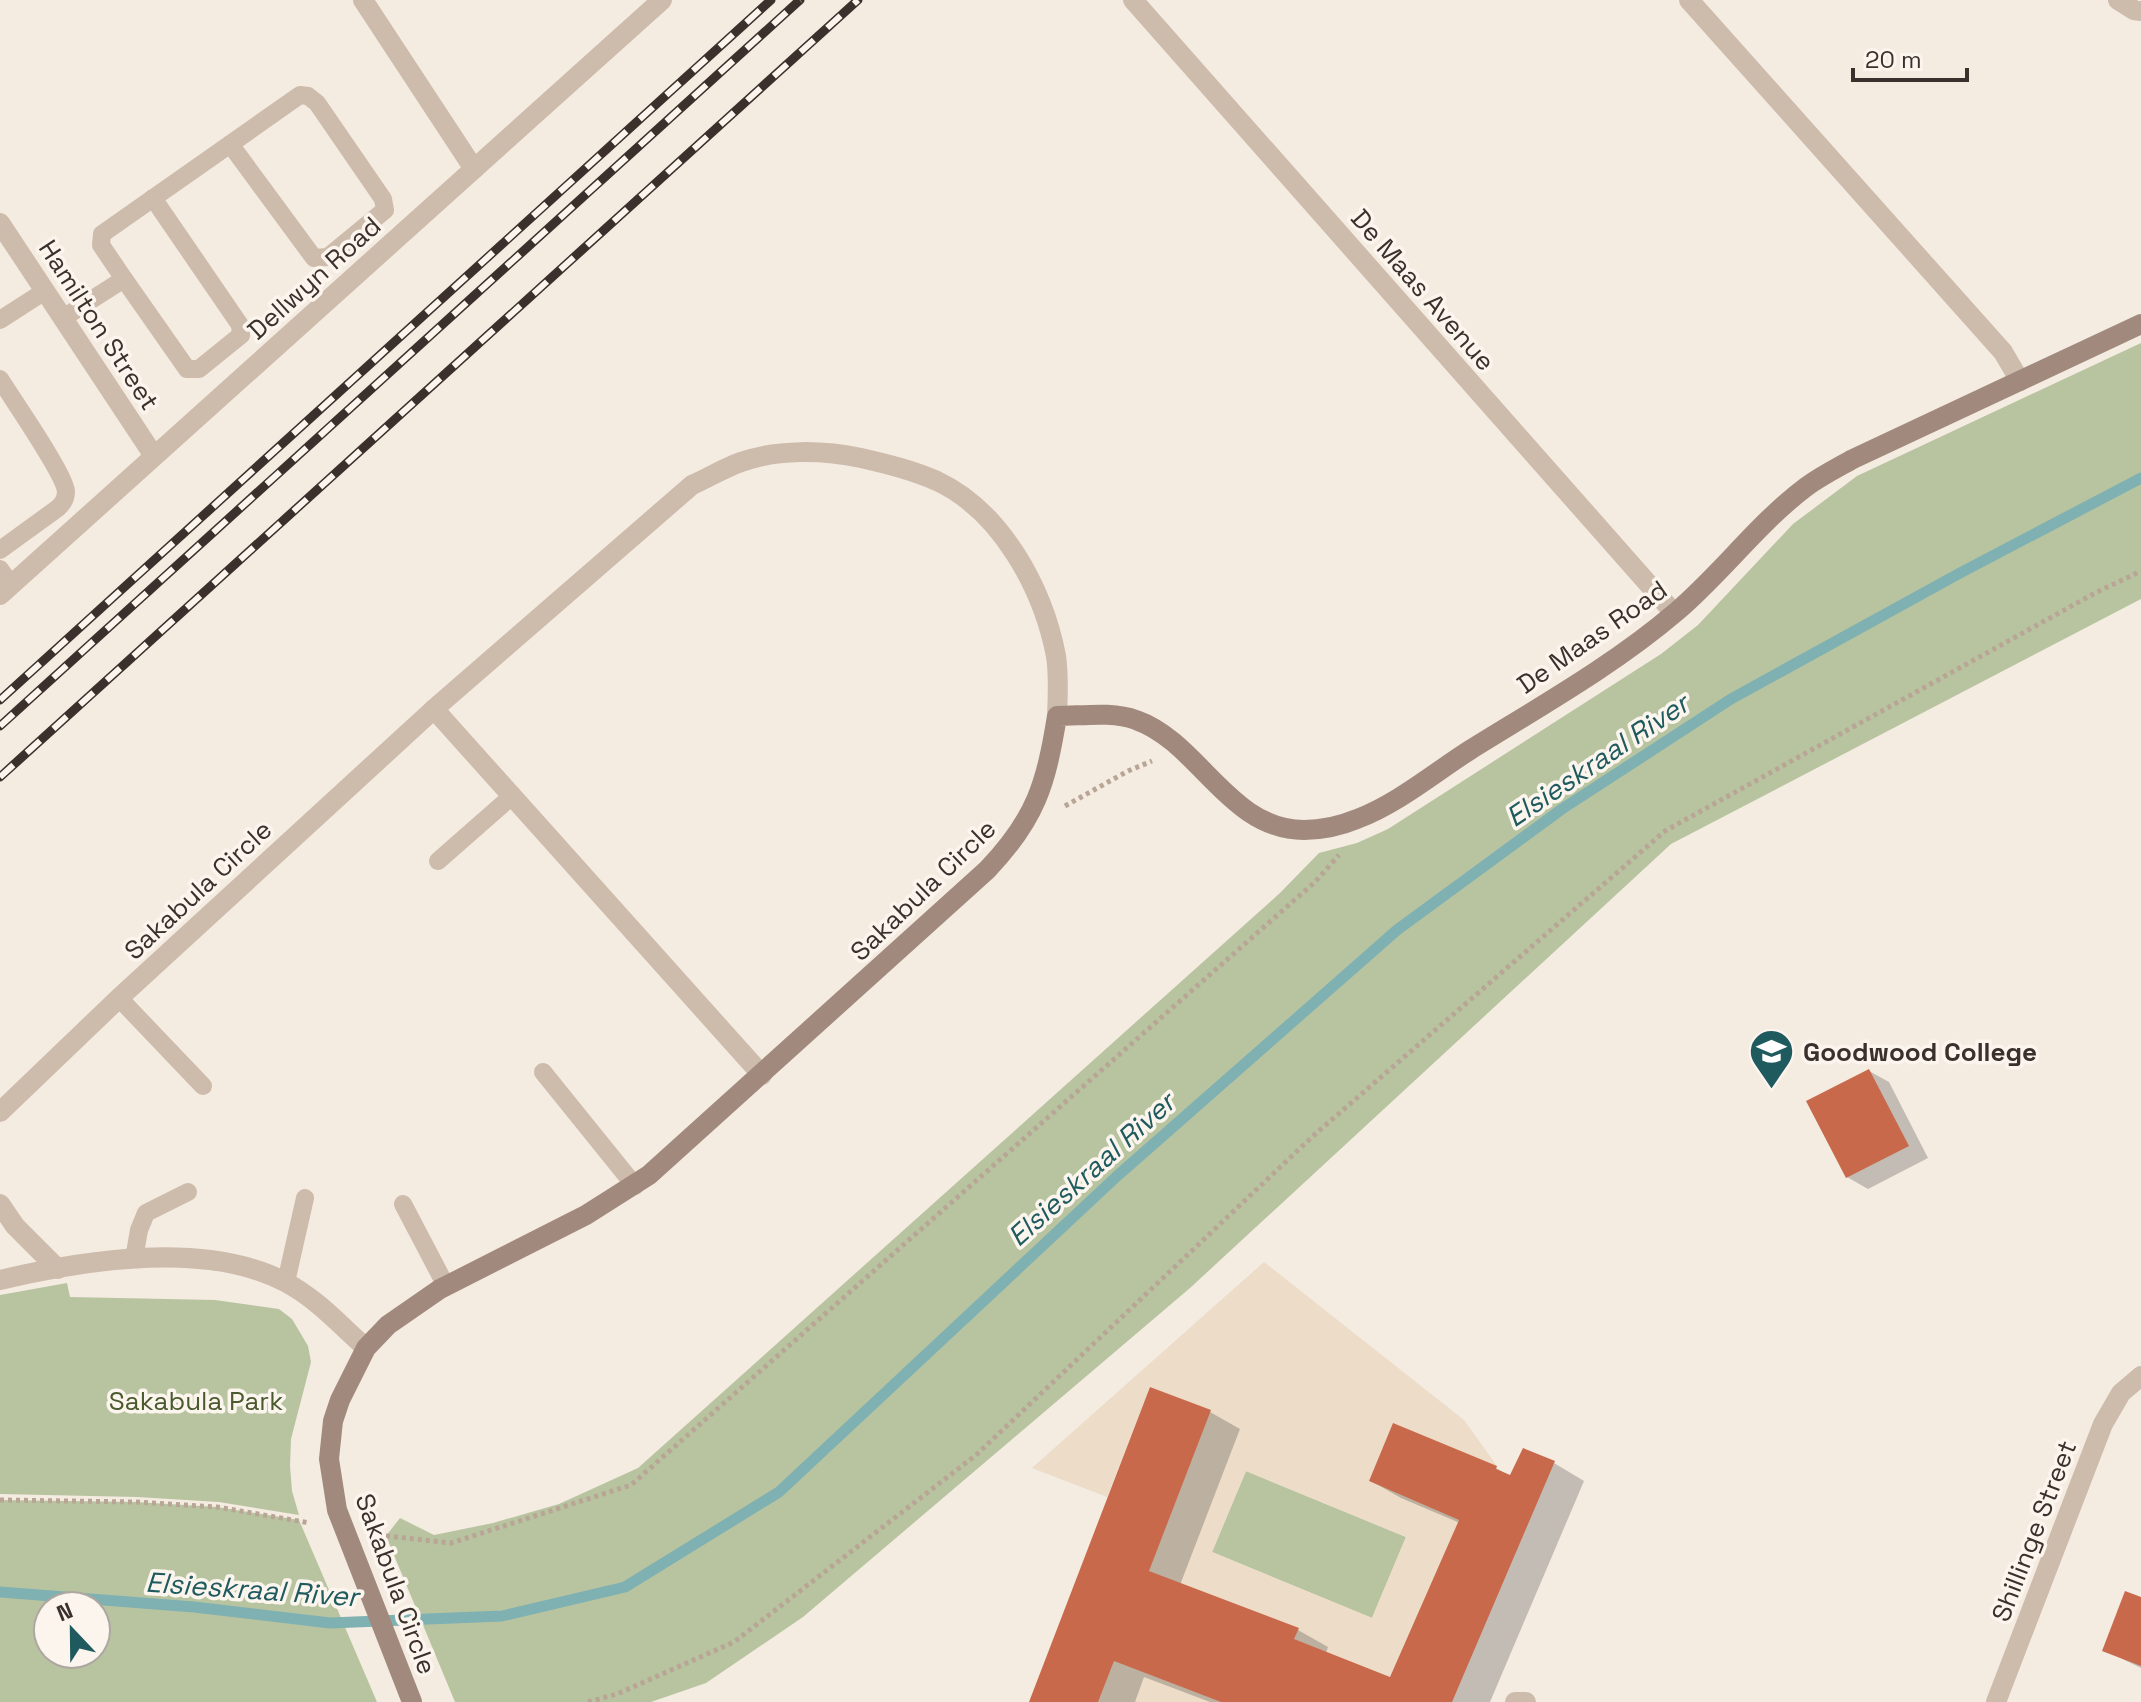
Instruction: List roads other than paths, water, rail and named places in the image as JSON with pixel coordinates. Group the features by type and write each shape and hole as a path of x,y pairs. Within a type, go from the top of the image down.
{"street":[{"path":"363,0 474,169"},
{"name":"Dellwyn Road","path":"4,583 154,456 662,0"},
{"name":"De Maas Avenue","path":"1133,0 1674,613"},
{"path":"1689,0 2003,352 2020,381"},
{"path":"2118,0 2141,11"},
{"name":"Hamilton Street","path":"0,223 154,456"},
{"name":"De Maas Road","path":"1057,716 1114,715 1133,719 1167,737 1239,804 1268,823 1301,830 1334,827 1372,813 1388,803 1593,671 1674,613 1716,576 1777,513 1818,479 1853,459 2141,324"},
{"name":"Sakabula Circle","path":"0,1112 119,998 434,709 692,485 742,461 786,453 841,454 897,466 938,482 977,510 1011,547 1042,607 1056,657 1057,716 1044,784 1017,837 987,870 680,1150 635,1186 586,1215 446,1286 409,1309 366,1348 340,1400 330,1440 333,1486 344,1528 412,1702"},
{"path":"434,709 762,1075"},
{"path":"0,1204 15,1226 58,1269"},
{"path":"0,1280 99,1261 168,1257 229,1262 255,1268 286,1282 313,1300 366,1348"},
{"name":"Shillinge Street","path":"1996,1702 2103,1424 2113,1404 2135,1380"},
{"path":"1515,1702 1526,1702"}],"lane":[{"path":"153,198 240,325 241,335 199,369 187,369 101,245 100,238 153,198 297,97 308,96 317,103 383,199 385,210 328,257 314,258 230,144"},
{"path":"63,318 124,279"},
{"path":"0,320 45,291"},
{"path":"0,379 59,475 66,493 58,508 0,550"},
{"path":"438,861 512,796"},
{"path":"119,998 203,1086"},
{"path":"543,1072 635,1186"},
{"path":"134,1259 139,1230 146,1213 188,1192"},
{"path":"286,1282 305,1198"},
{"path":"403,1204 446,1286"}],"waterway":[{"name":"Elsieskraal River","path":"0,1592 194,1607 330,1623 502,1616 625,1587 779,1492 1116,1177 1397,930 1562,809 1731,699 2141,478"}],"railway":[{"path":"0,700 771,0"},
{"path":"0,726 800,0"},
{"path":"0,777 858,0"}],"place":[{"name":"Goodwood College","path":"1772,1091"}],"park label":[{"name":"Sakabula Park","path":"196,1401"}]}
